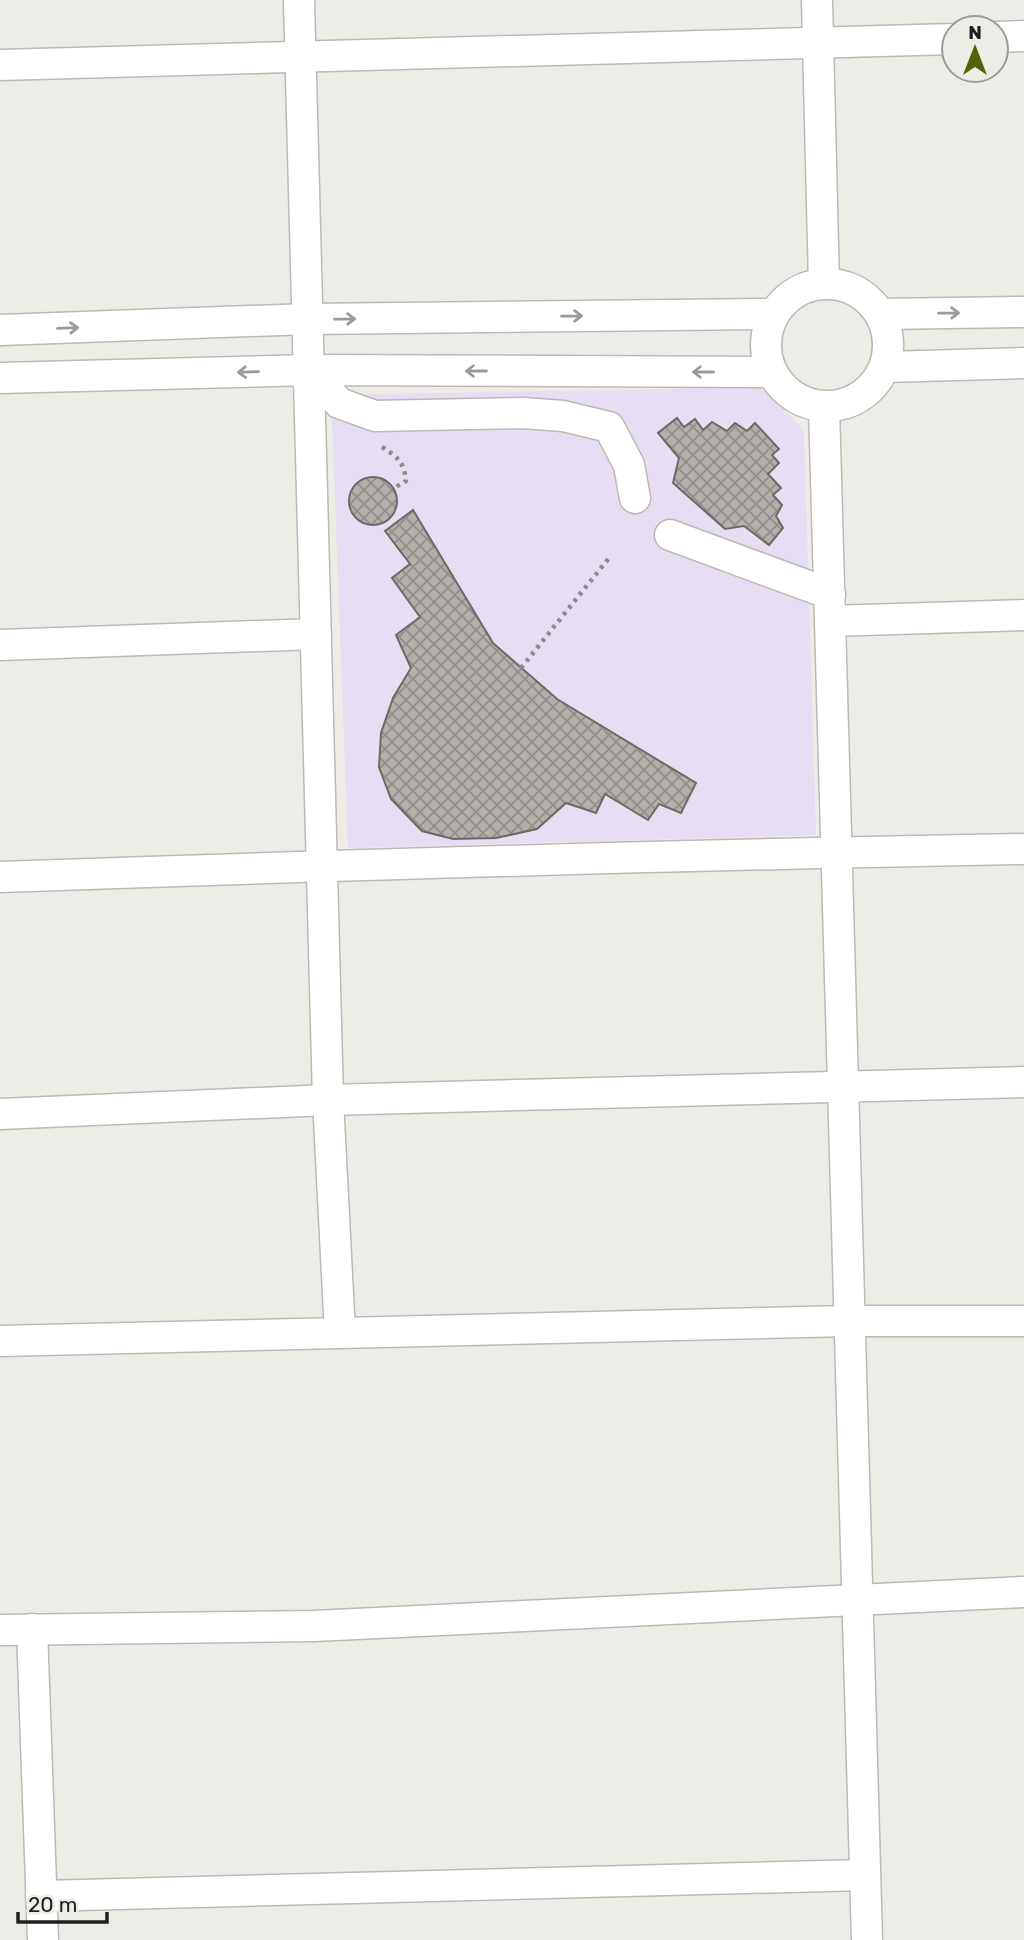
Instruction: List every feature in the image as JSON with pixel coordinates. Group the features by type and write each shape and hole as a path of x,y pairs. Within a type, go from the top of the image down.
{"street":[{"path":"299,0 328,1100 340,1333"},
{"path":"817,0 824,284"},
{"path":"0,65 940,39"},
{"path":"824,284 841,285 857,291 881,314 888,331 889,349 885,367 876,383 862,396 845,404 824,407 794,397 781,386 772,372 766,352 766,333 774,314 787,298 804,288 824,284"},
{"path":"881,314 1024,312"},
{"path":"0,330 308,319 774,314"},
{"path":"885,367 1024,363"},
{"path":"310,370 339,403 375,416 523,413 563,416 609,428 629,465 635,498"},
{"path":"0,378 310,370 772,372"},
{"path":"824,407 867,1940"},
{"path":"670,535 830,607 1024,615"},
{"path":"0,645 316,634"},
{"path":"0,877 322,866 1024,849"},
{"path":"0,1114 328,1100 1024,1082"},
{"path":"0,1341 850,1321 1024,1321"},
{"path":"0,1630 314,1626 1024,1592"},
{"path":"32,1629 43,1940"},
{"path":"41,1896 865,1875"}],"path":[{"path":"354,408 360,427 372,441 394,454 404,466 406,481 394,488"},
{"path":"521,668 608,558"}],"shaded area":[{"path":"763,387 804,431 816,835 348,848 331,395"}],"building":[{"path":"677,418 684,427 695,419 703,430 712,422 727,431 735,423 747,431 755,423 779,449 772,455 779,463 768,474 781,488 773,495 782,505 776,516 783,528 769,545 744,526 725,529 673,483 679,458 658,433"},
{"path":"373,477 382,478 390,484 396,492 396,510 390,518 382,524 373,525 364,524 356,518 350,510 349,501 350,492 356,484 364,478"},
{"path":"413,510 493,643 557,699 696,783 681,813 659,804 648,820 605,794 596,813 566,803 537,829 496,838 453,839 422,831 391,799 379,767 381,733 393,698 411,668 396,635 420,617 392,578 410,564 385,531"}]}
